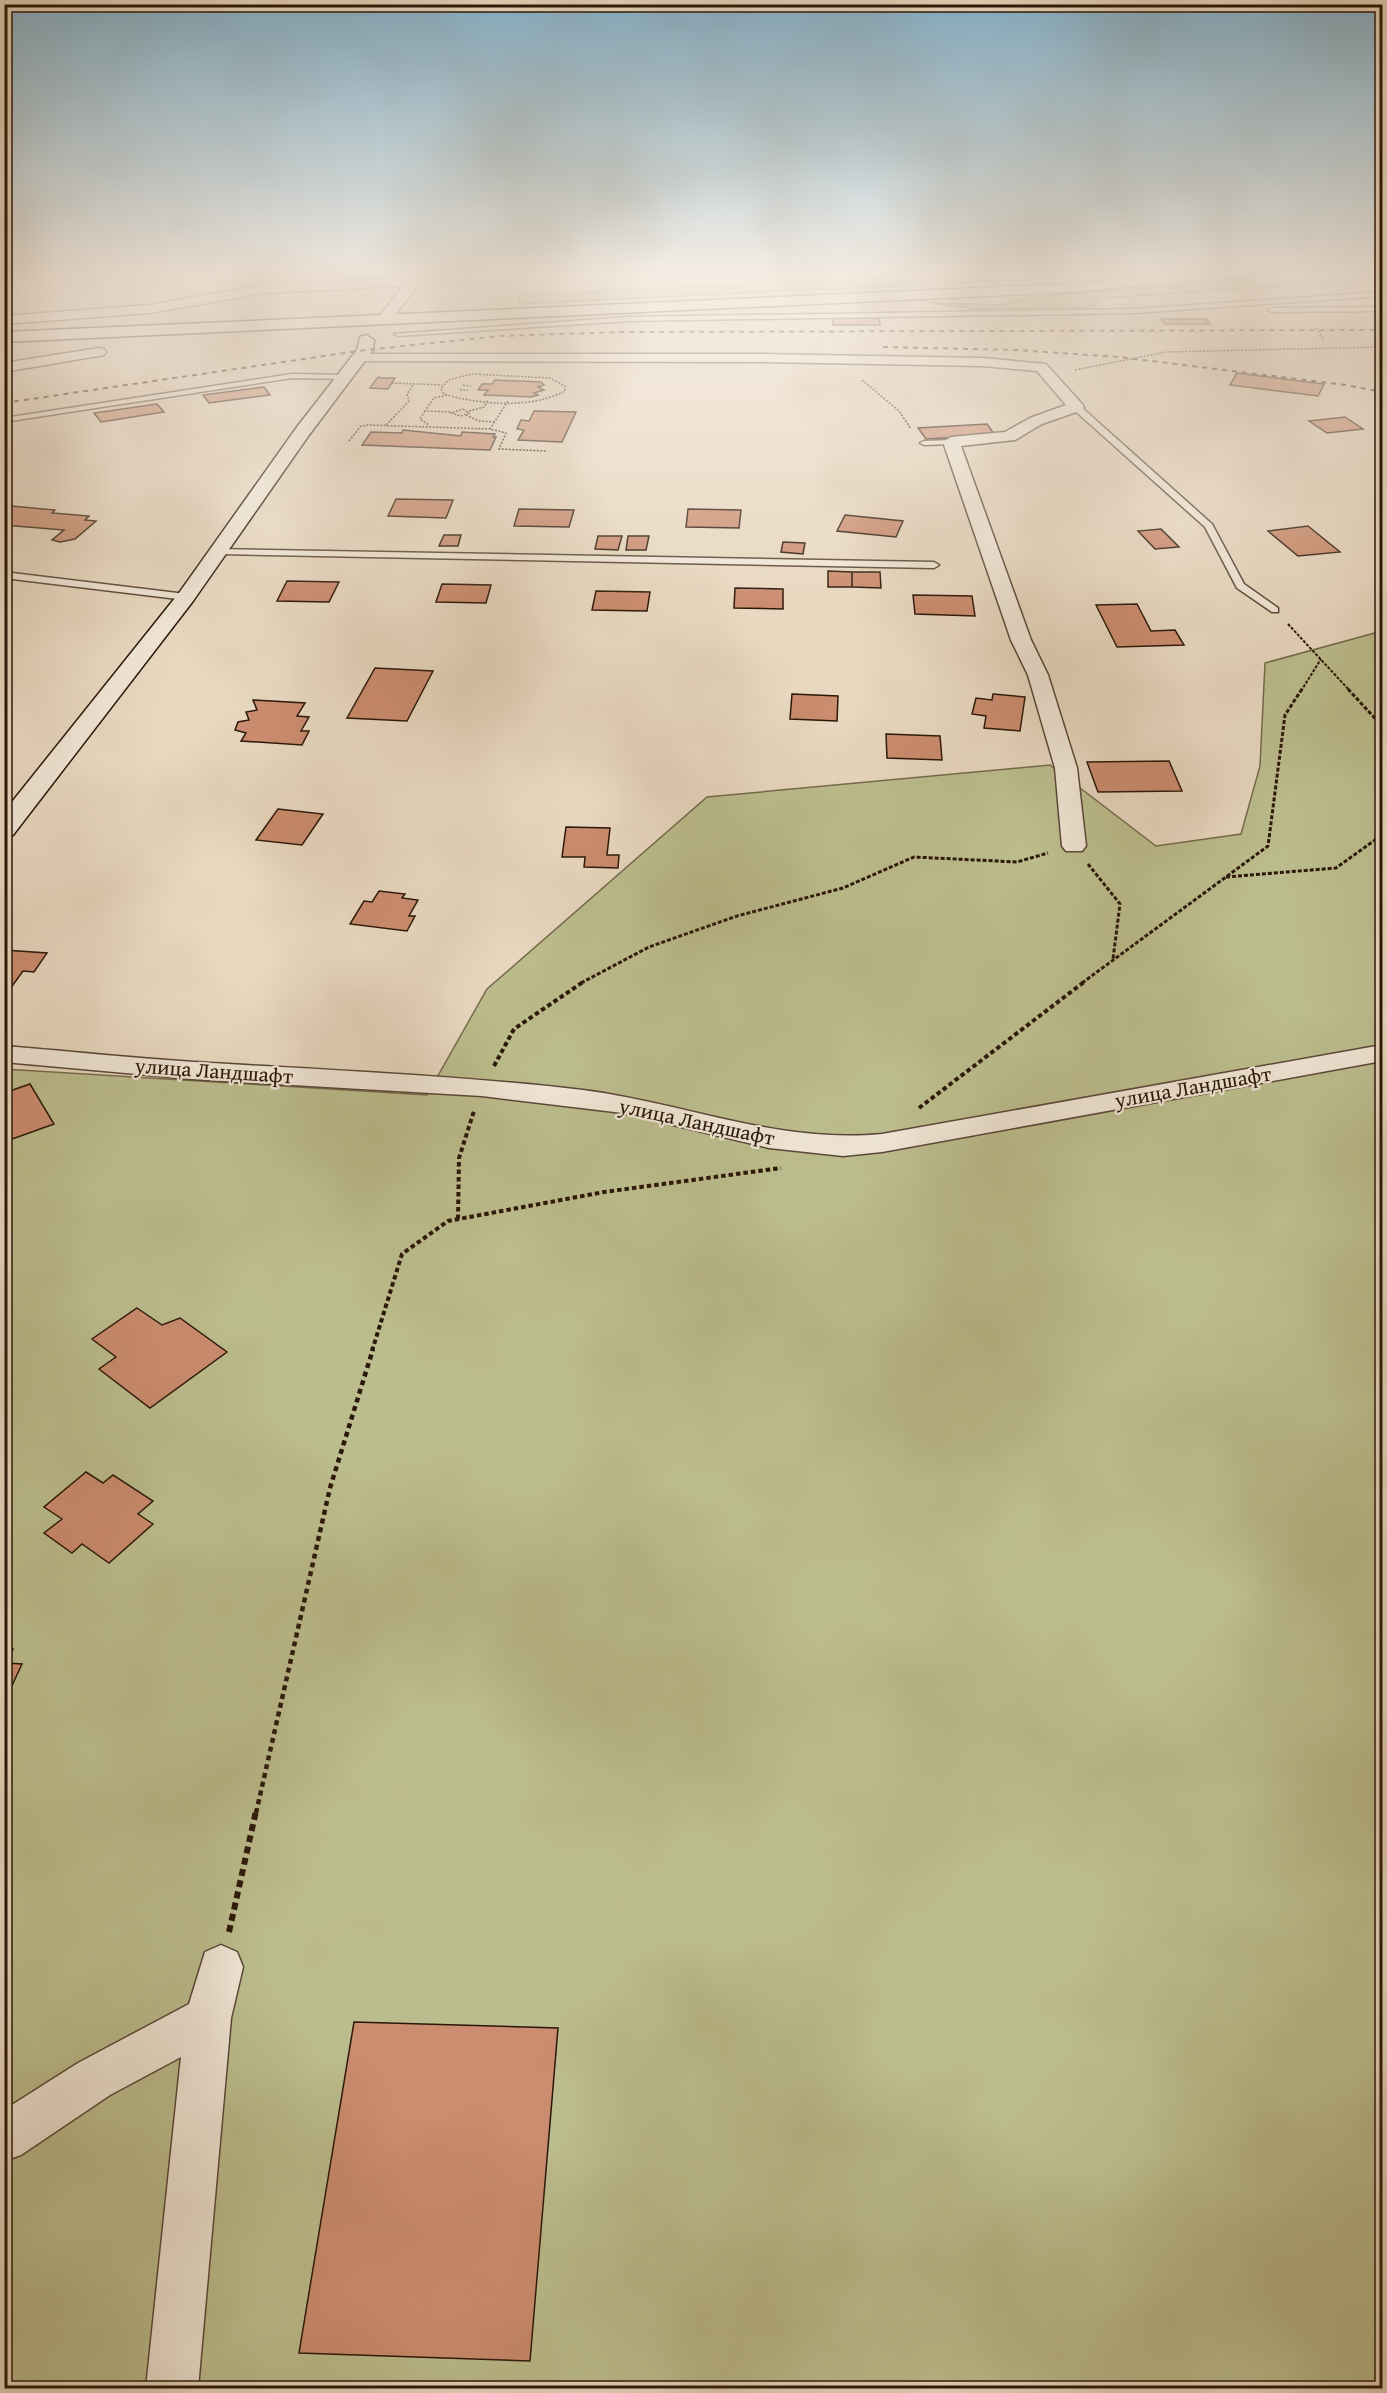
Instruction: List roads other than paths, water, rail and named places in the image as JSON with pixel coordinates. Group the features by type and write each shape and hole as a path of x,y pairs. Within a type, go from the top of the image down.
{"main road":[{"path":"4,830 186,597 339,385"}],"street":[{"path":"1056,385 1076,407 1036,421 1009,437 951,441 1021,640 1038,675 1066,768 1074,846"},
{"name":"улица Ландшафт","path":"4,1054 192,1070 482,1087 623,1104 769,1139 843,1147 882,1143 1383,1053"},
{"path":"172,2388 208,2018 221,1967"},
{"path":"4,2138 94,2079 208,2018"}],"lane":[{"path":"4,420 235,385"},
{"path":"1076,407 1209,526 1240,586 1275,610"},
{"path":"924,443 951,441"},
{"path":"220,551 933,565"},
{"path":"4,575 186,597"}],"railway":[{"path":"4,403 129,385"},
{"path":"1343,385 1382,392"}]}
